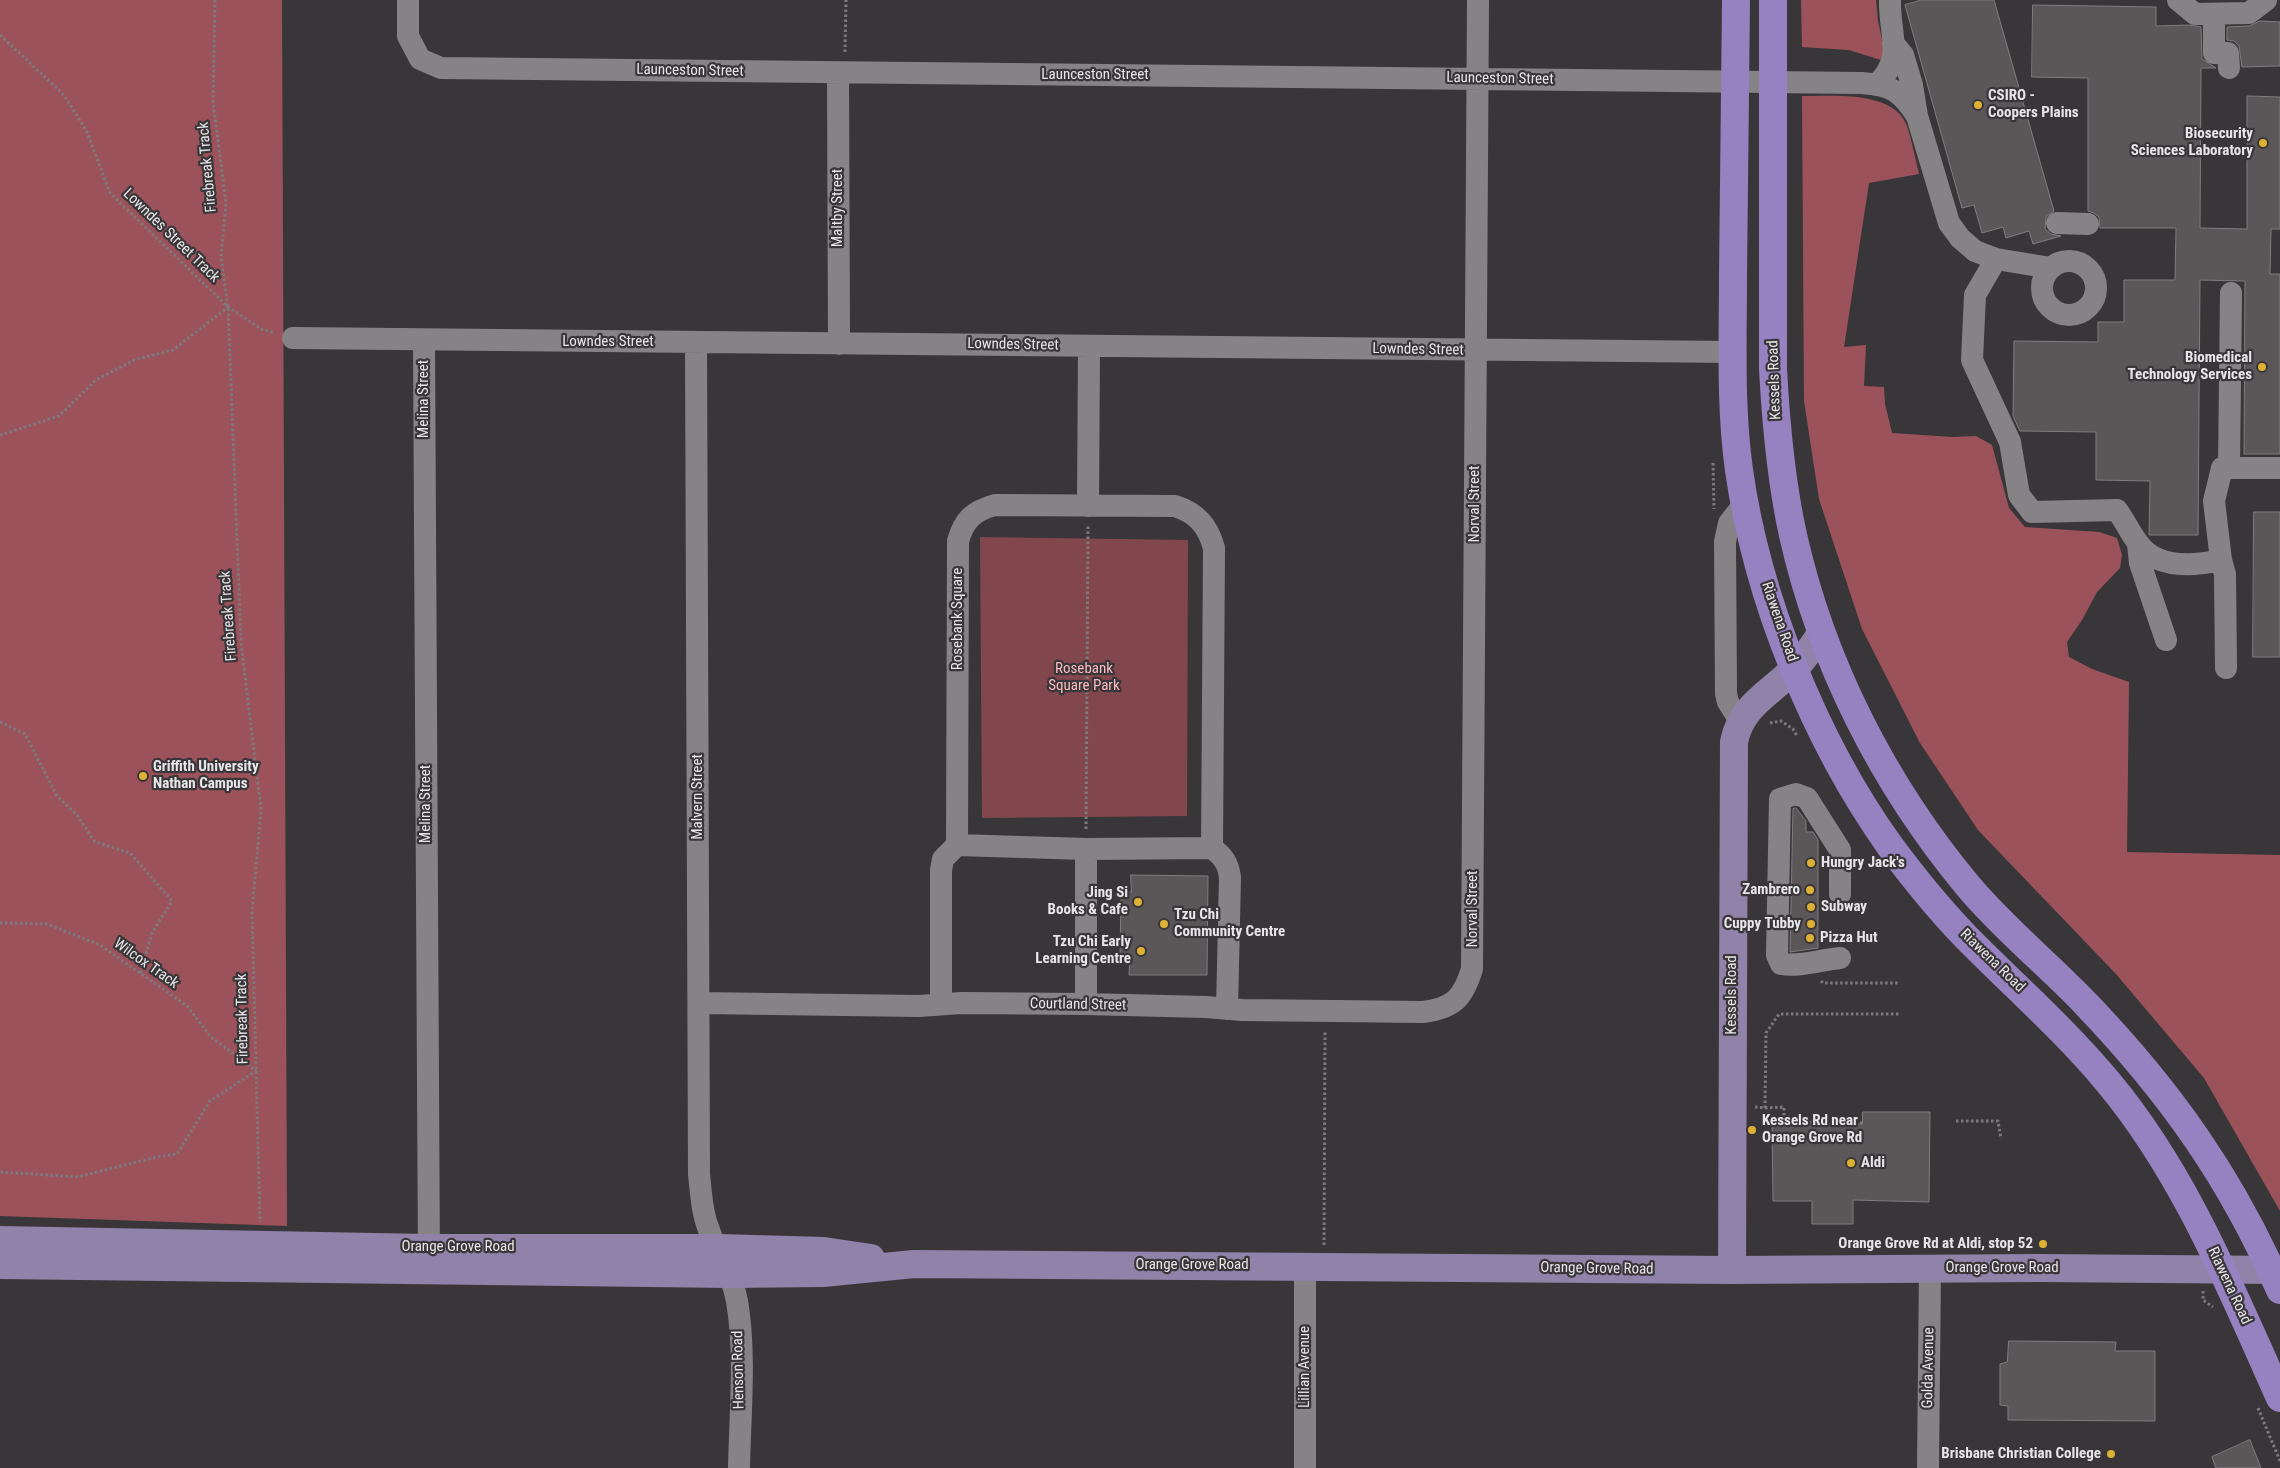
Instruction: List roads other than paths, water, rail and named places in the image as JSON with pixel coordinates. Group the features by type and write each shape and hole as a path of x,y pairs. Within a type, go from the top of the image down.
{"highway":[{"path":"1736,0 1732,352 1738,466 1744,504"},
{"name":"Kessels Road","path":"1773,0 1773,369 1776,425 1794,536 1821,634"},
{"name":"Riawena Road","path":"1744,504 1770,600 1795,668 1826,738 1846,776 1890,845 1951,920 2060,1028 2111,1085 2162,1157 2222,1270 2280,1398"},
{"path":"1821,634 1862,726 1938,848 1970,888 2138,1059 2179,1111 2230,1189 2277,1277"}],"main road":[{"name":"Kessels Road","path":"1732,1270 1733,754 1740,721 1757,699 1795,668 1821,634"},
{"name":"Orange Grove Road","path":"0,1240 429,1258 730,1274 823,1273 914,1264 1732,1270 1930,1268 2222,1270 2277,1277"},
{"name":"Orange Grove Road","path":"0,1265 429,1258 718,1248 824,1251 914,1264"}],"street":[{"name":"Launceston Street","path":"408,0 408,36 420,59 441,68 1876,84"},
{"name":"Norval Street","path":"1455,1002 1466,988 1472,969 1478,0"},
{"path":"1876,84 1886,75 1893,63 1890,0"},
{"path":"2178,0 2194,14 2249,13 2266,0"},
{"path":"2214,14 2214,53 2228,53 2229,68"},
{"path":"1893,43 1903,55 1912,85 1917,116 1949,223 1960,238 1975,251 1996,259 2051,268"},
{"name":"Maltby Street","path":"838,73 839,344"},
{"path":"1876,84 1886,86 1906,99 1917,116"},
{"path":"2057,223 2088,224"},
{"path":"1996,259 1975,295 1972,360 2010,442 2019,495 2032,512 2117,510 2138,544 2151,557 2170,563 2190,566 2221,560"},
{"path":"2229,468 2231,293"},
{"name":"Lowndes Street","path":"292,338 1732,352"},
{"name":"Melina Street","path":"424,340 429,1258"},
{"name":"Malvern Street","path":"696,342 699,1174 707,1224 718,1248"},
{"path":"1088,506 1089,346"},
{"path":"2226,668 2225,574 2221,560 2214,501 2222,468 2280,468"},
{"path":"1740,721 1728,702 1726,694 1725,542 1729,523 1744,504"},
{"name":"Rosebank Square","path":"957,845 958,541 962,526 970,516 981,509 995,505 1175,506 1188,510 1202,521 1210,535 1214,548 1212,848"},
{"path":"2138,544 2140,563 2166,640"},
{"path":"1840,894 1840,850 1808,798 1796,794 1780,799 1776,955 1781,964 1795,966 1816,960 1840,958"},
{"path":"941,1004 941,870 943,859 957,845 1086,849 1212,848 1221,854 1228,864 1230,877 1227,1009"},
{"path":"1086,849 1086,1004"},
{"name":"Courtland Street","path":"699,1003 920,1006 941,1004 1086,1004 1227,1009 1423,1012 1440,1010 1455,1002"},
{"name":"Henson Road","path":"718,1248 730,1274 737,1300 741,1397 739,1468"},
{"name":"Lillian Avenue","path":"1305,1468 1315,1266"},
{"name":"Golda Avenue","path":"1928,1468 1930,1268"}],"place":[{"name":"CSIRO - Coopers Plains","path":"1978,105"},
{"name":"Biosecurity Sciences Laboratory","path":"2263,143"},
{"name":"Biomedical Technology Services","path":"2262,367"},
{"name":"Griffith University Nathan Campus","path":"143,776"},
{"name":"Hungry Jack's","path":"1811,863"},
{"name":"Zambrero","path":"1810,890"},
{"name":"Jing Si Books & Cafe","path":"1138,902"},
{"name":"Subway","path":"1811,907"},
{"name":"Tzu Chi Community Centre","path":"1164,924"},
{"name":"Cuppy Tubby","path":"1811,924"},
{"name":"Pizza Hut","path":"1810,938"},
{"name":"Tzu Chi Early Learning Centre","path":"1141,951"},
{"name":"Kessels Rd near Orange Grove Rd","path":"1752,1130"},
{"name":"Aldi","path":"1851,1163"},
{"name":"Orange Grove Rd at Aldi, stop 52","path":"2043,1244"},
{"name":"Brisbane Christian College","path":"2111,1454"}],"park label":[{"name":"Rosebank Square Park","path":"1084,678"}]}
